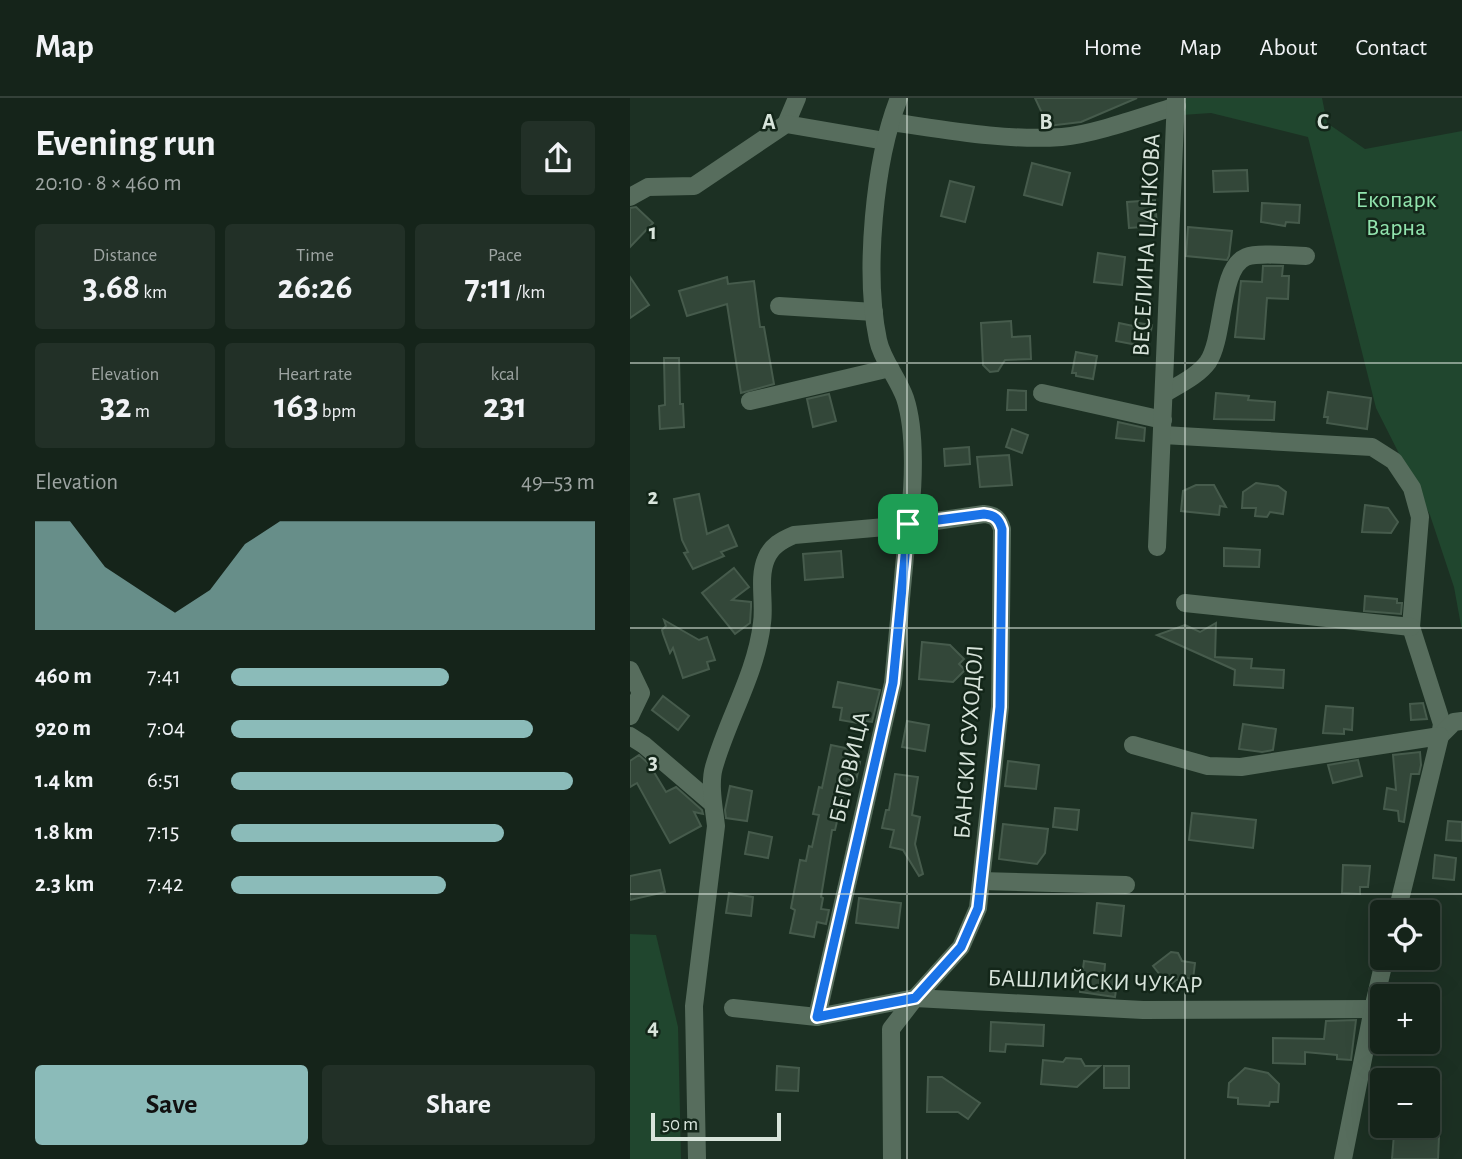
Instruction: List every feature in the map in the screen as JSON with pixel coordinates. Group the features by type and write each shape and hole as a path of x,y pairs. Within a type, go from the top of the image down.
{"street":[{"path":"630,197 648,187 694,186 786,124 797,98"},
{"name":"БЕГОВИЦА","path":"817,1017 893,683 911,504 911,422 904,396 878,344 874,312 873,230 885,141 899,98"},
{"path":"891,122 1016,137 1064,137 1176,102"},
{"name":"ВЕСЕЛИНА ЦАНКОВА","path":"1157,547 1176,102"},
{"path":"786,124 885,141"},
{"name":"ВЕСЕЛИНА ЦАНКОВА","path":"1164,394 1207,363 1218,340 1228,280 1237,262 1248,256 1307,256"},
{"path":"779,306 874,312"},
{"path":"750,401 890,368"},
{"path":"1042,393 1163,427 1372,447 1394,461 1412,488 1420,517 1411,627 1442,724 1400,900"},
{"name":"БАНСКИ СУХОДОЛ","path":"892,1159 891,1029 961,947 978,908 1000,707 1000,521 992,515 984,514 908,524"},
{"path":"697,1159 694,1006 716,826 713,769 756,654 762,623 764,566 767,555 780,542 794,535 908,524"},
{"path":"1185,603 1411,627"},
{"path":"630,670 641,694 630,716"},
{"path":"1133,745 1208,766 1241,767 1440,736 1454,722 1462,721"},
{"path":"630,736 713,804"},
{"path":"981,881 1126,885"},
{"name":"БАШЛИЙСКИ ЧУКАР","path":"733,1008 817,1017 915,998 1143,1010 1370,1009"},
{"path":"1343,1159 1370,1024"}],"green space":[{"name":"Екопарк Варна","path":"1181,98 1322,98 1327,123 1365,149 1462,131 1462,631 1454,587 1430,515 1376,408 1308,137 1211,113 1182,115"},
{"path":"630,934 656,935 678,1027 681,1159 630,1159"}],"building":[{"path":"1035,98 1137,98 1081,122 1048,126"},
{"path":"1032,163 1070,173 1062,205 1024,195"},
{"path":"1247,170 1248,191 1214,192 1213,171"},
{"path":"950,181 974,187 965,222 941,216"},
{"path":"1155,200 1157,226 1129,228 1127,202"},
{"path":"1262,203 1300,205 1299,223 1286,222 1285,226 1261,222"},
{"path":"636,207 653,223 630,247 630,208"},
{"path":"1188,227 1232,231 1227,260 1186,256"},
{"path":"1098,253 1125,257 1122,285 1094,282"},
{"path":"1263,266 1283,266 1282,276 1289,276 1288,299 1267,298 1264,339 1235,337 1241,281 1262,282"},
{"path":"630,277 649,305 630,318"},
{"path":"727,277 728,284 754,281 760,327 764,327 774,384 741,393 727,304 687,316 679,291"},
{"path":"1011,321 1012,337 1030,336 1031,359 1005,360 998,371 990,372 983,365 981,323"},
{"path":"1119,323 1138,327 1138,323 1152,325 1148,347 1116,341"},
{"path":"1076,352 1097,356 1093,379 1072,373"},
{"path":"664,358 679,358 680,404 683,404 684,427 660,429 659,406 665,405"},
{"path":"1008,390 1026,391 1026,410 1007,410"},
{"path":"1328,392 1371,398 1367,429 1327,423 1328,417 1324,417"},
{"path":"1216,393 1275,402 1274,420 1214,419"},
{"path":"829,394 836,421 813,427 807,399"},
{"path":"1118,422 1145,428 1144,441 1116,438"},
{"path":"1012,429 1028,435 1022,453 1006,447"},
{"path":"969,447 970,464 945,466 944,449"},
{"path":"1009,455 1012,485 980,487 977,457"},
{"path":"1256,483 1278,486 1286,492 1283,514 1270,512 1267,517 1255,516 1256,508 1242,508 1243,492"},
{"path":"1196,485 1214,485 1226,507 1220,506 1219,515 1181,511 1183,491"},
{"path":"699,494 707,534 728,525 737,546 721,552 724,556 693,569 684,553 688,552 682,540 674,499"},
{"path":"1365,505 1388,508 1398,522 1391,533 1362,532"},
{"path":"1224,548 1260,550 1259,567 1224,566"},
{"path":"841,551 843,577 805,580 803,554"},
{"path":"734,568 749,587 732,600 751,602 750,623 735,634 702,593"},
{"path":"1365,596 1397,599 1397,603 1402,603 1401,614 1364,611"},
{"path":"664,620 699,640 707,637 715,660 707,662 709,669 683,678 673,648 670,653 663,634 662,630 666,626"},
{"path":"1216,623 1215,657 1252,659 1251,668 1284,670 1283,688 1234,685 1235,670 1157,635 1185,625 1200,632"},
{"path":"922,642 950,645 964,659 959,664 965,670 953,682 919,679"},
{"path":"838,682 880,690 872,722 865,721 863,724 840,720 842,708 833,707"},
{"path":"663,696 689,716 678,730 652,710"},
{"path":"1423,703 1427,719 1411,720 1410,704"},
{"path":"1326,706 1353,708 1352,730 1344,729 1344,734 1323,733"},
{"path":"907,721 929,725 925,751 902,747"},
{"path":"1243,724 1276,729 1273,750 1262,752 1239,749"},
{"path":"831,745 855,750 853,760 860,762 856,781 847,779 835,830 832,830 821,897 821,909 829,910 826,924 817,922 814,937 790,933 795,910 791,908 800,860 806,861 809,846 812,847 819,815 813,814 819,787 822,788"},
{"path":"1420,752 1419,774 1411,774 1404,822 1399,821 1398,811 1384,809 1387,788 1396,790 1393,755"},
{"path":"639,755 649,764 666,792 676,787 702,810 703,814 694,812 701,826 670,843 637,783 630,787 630,761"},
{"path":"1358,760 1362,776 1333,783 1328,765"},
{"path":"1008,761 1039,765 1036,789 1005,786"},
{"path":"895,774 918,777 912,815 920,817 915,844 923,874 919,876 903,850 890,847 894,830 882,828 886,810 889,810"},
{"path":"730,786 752,791 747,821 726,818"},
{"path":"1055,808 1079,810 1077,830 1053,827"},
{"path":"1192,813 1256,820 1253,848 1189,840"},
{"path":"1448,821 1462,822 1462,841 1446,840"},
{"path":"1003,824 1048,829 1045,853 1037,864 999,859"},
{"path":"749,832 772,837 768,858 745,854"},
{"path":"1435,855 1456,858 1454,880 1433,878"},
{"path":"1343,865 1370,866 1368,887 1360,887 1360,894 1342,893"},
{"path":"660,870 665,892 630,900 630,876"},
{"path":"729,893 753,897 751,916 726,913"},
{"path":"859,898 901,903 898,928 856,923"},
{"path":"1097,903 1124,906 1121,936 1094,933"},
{"path":"1171,952 1178,953 1182,961 1195,963 1193,979 1182,977 1182,980 1176,980 1169,986 1153,966"},
{"path":"1084,961 1105,964 1104,976 1118,977 1115,997 1080,992"},
{"path":"1356,1020 1351,1060 1337,1059 1337,1055 1305,1052 1305,1064 1273,1063 1273,1038 1324,1039 1326,1021"},
{"path":"991,1022 1044,1025 1043,1046 1006,1044 1005,1052 990,1051"},
{"path":"1066,1058 1081,1059 1085,1066 1100,1066 1077,1087 1041,1084 1043,1060 1063,1062"},
{"path":"777,1066 799,1068 798,1091 776,1090"},
{"path":"1104,1066 1129,1066 1129,1088 1104,1088"},
{"path":"1245,1068 1268,1073 1279,1084 1278,1102 1270,1102 1269,1106 1238,1104 1238,1098 1228,1097 1229,1083"},
{"path":"928,1077 942,1077 980,1103 968,1119 958,1112 927,1112"},
{"path":"1394,1138 1439,1138 1438,1159 1392,1159"}],"route":[{"path":"984,514 992,515 1000,521 1002,529 1000,707 978,908 961,947 915,998 817,1017 893,683 908,524 984,514"}]}
